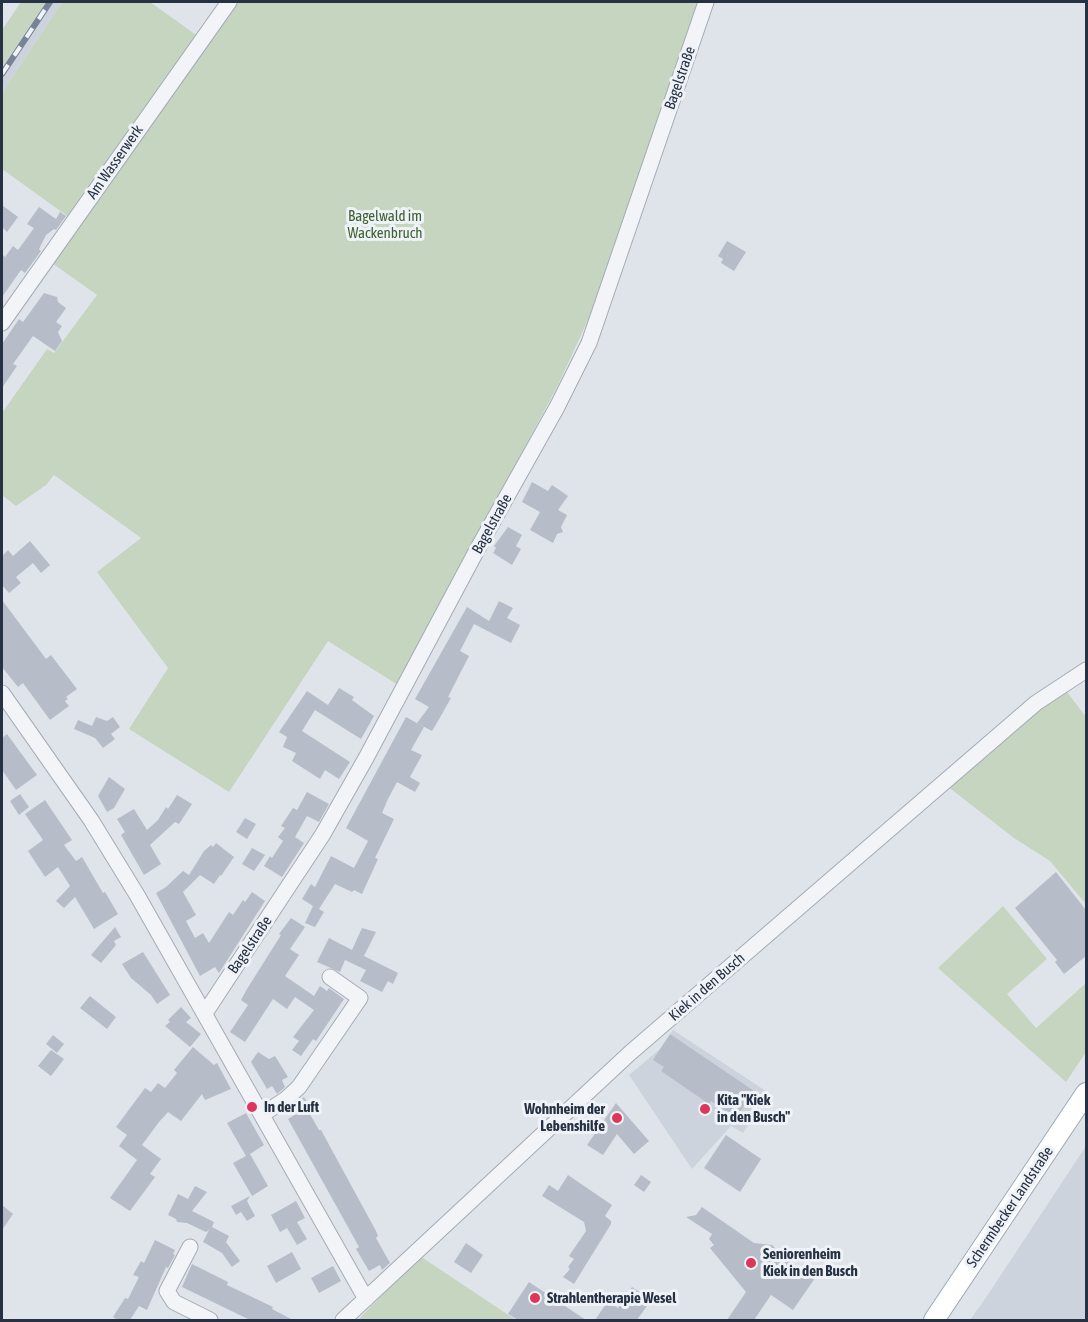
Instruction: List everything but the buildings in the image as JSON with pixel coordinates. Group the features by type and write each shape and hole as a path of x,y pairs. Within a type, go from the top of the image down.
{"main road":[{"name":"Schermbecker Landstraße","path":"934,1320 1086,1093"}],"street":[{"name":"Am Wasserwerk","path":"2,323 229,2"},
{"name":"Bagelstraße","path":"205,1013 323,834 557,407 583,354 628,232 706,2"},
{"name":"Kiek in den Busch","path":"343,1320 630,1053 1036,703 1086,670"},
{"path":"2,693 91,820 263,1114 366,1299"},
{"path":"263,1114 286,1099 299,1087 367,1000 330,977"},
{"path":"190,1247 167,1291 172,1306 210,1320"}],"shaded area":[{"path":"46,2 62,2 2,93 2,67"},
{"name":"Kita \"Kiek in den Busch\"","path":"673,1030 769,1093 743,1133 731,1126 692,1169 629,1075 660,1049"},
{"path":"1086,1146 1086,1320 970,1320 987,1296"}],"green space":[{"path":"21,2 46,2 2,67 2,30"},
{"path":"62,2 150,2 199,37 70,218 2,169 2,93"},
{"name":"Bagelwald im Wackenbruch","path":"232,2 700,2 593,309 558,385 398,685 328,641 229,792 129,729 168,668 97,572 141,538 54,475 46,485 16,506 2,495 2,413 47,349 54,353 97,295 52,263"},
{"path":"1064,688 1086,717 1086,904 1050,861 1014,838 947,786"},
{"path":"1003,906 1047,959 1007,994 1036,1028 1086,983 1086,1052 1066,1082 938,968"},
{"path":"420,1256 516,1320 358,1320 388,1289 386,1287"}],"railway":[{"path":"2,74 50,2"}],"place":[{"name":"In der Luft","path":"252,1107"},
{"name":"Kita \"Kiek in den Busch\"","path":"705,1109"},
{"name":"Wohnheim der Lebenshilfe","path":"617,1118"},
{"name":"Seniorenheim Kiek in den Busch","path":"751,1263"},
{"name":"Strahlentherapie Wesel","path":"535,1298"}]}
